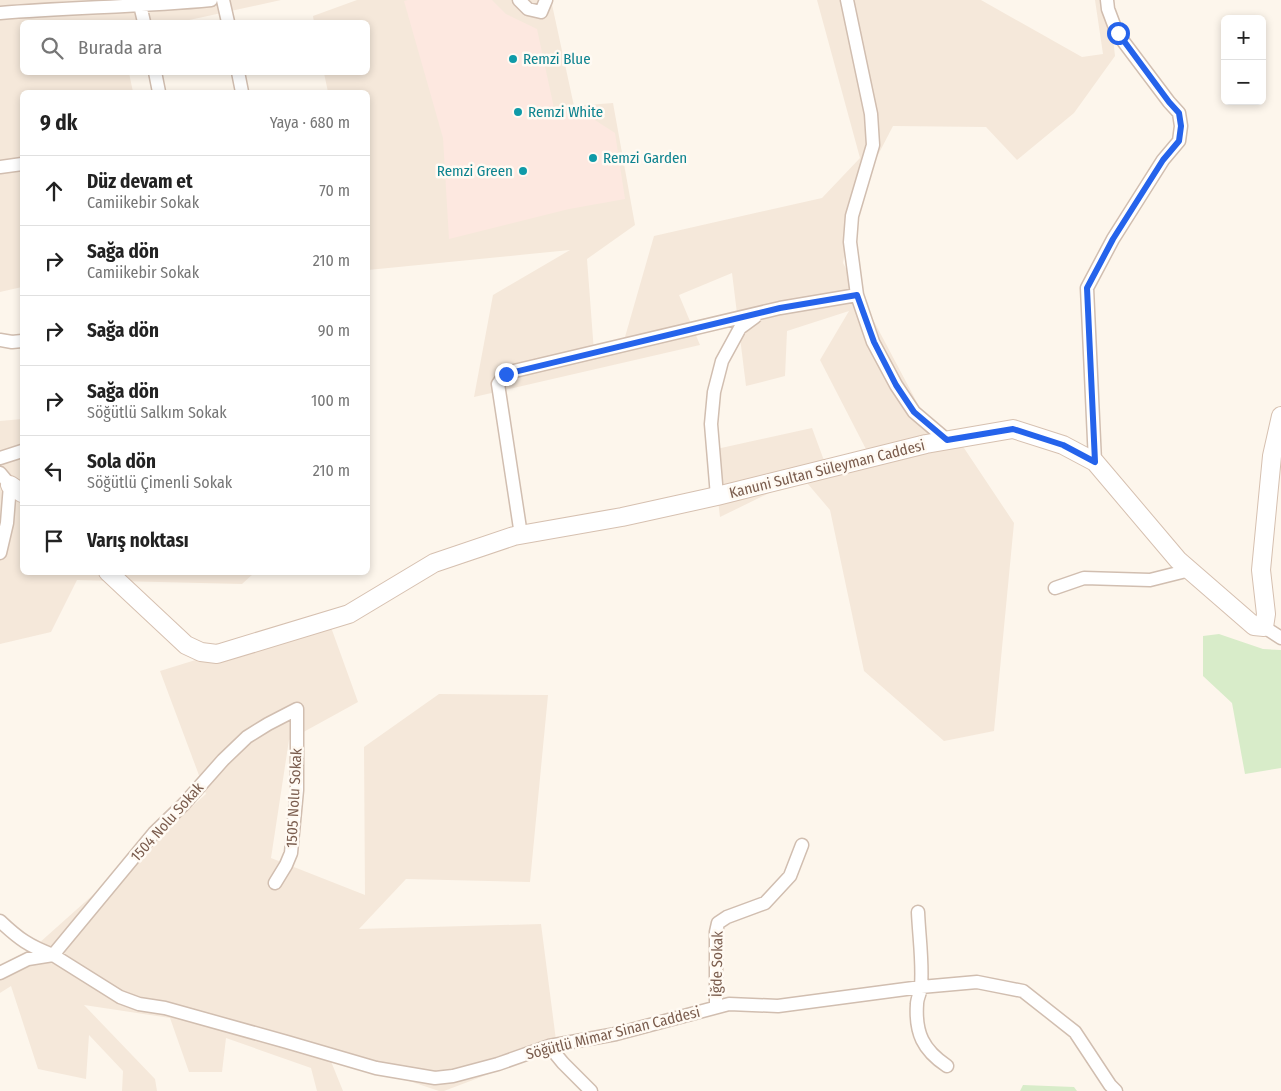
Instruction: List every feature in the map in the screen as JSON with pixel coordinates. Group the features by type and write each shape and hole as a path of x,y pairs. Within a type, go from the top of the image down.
{"street":[{"path":"0,13 211,0"},
{"path":"223,0 228,20"},
{"path":"520,0 528,9 541,12 546,0"},
{"path":"847,0 871,114 873,145 852,216 850,242 857,295 874,342 896,385 914,412 947,440"},
{"path":"1095,462 1087,288 1113,239 1163,160 1179,141 1181,126 1179,113 1118,33 1108,9 1107,0"},
{"path":"140,5 144,20"},
{"path":"155,75 158,90"},
{"path":"239,75 242,90"},
{"path":"0,167 20,164"},
{"path":"521,535 498,384 506,374 760,313 857,295"},
{"path":"717,496 711,424 714,392 722,361 740,328 760,313"},
{"path":"0,340 20,341"},
{"path":"1281,416 1272,456 1261,570 1266,614 1264,627 1281,638"},
{"name":"Kanuni Sultan Süleyman Caddesi","path":"111,575 186,645 201,652 218,654 350,614 434,564 521,535 622,517 717,496 926,444 1013,429 1063,445 1095,462 1178,560 1254,626 1264,627"},
{"path":"0,458 20,452"},
{"path":"0,553 7,523 11,483"},
{"path":"1055,588 1084,578 1150,580 1190,570"},
{"name":"1505 Nolu Sokak","path":"275,883 286,865 291,852 296,790 297,709"},
{"name":"1504 Nolu Sokak","path":"53,955 154,833 184,804 223,760 247,737 297,709"},
{"name":"İğde Sokak","path":"716,1007 716,932 718,923 726,917 765,903 790,876 802,845"},
{"path":"918,912 921,987 916,1002 917,1029 924,1045 933,1057 947,1066"},
{"name":"Söğütlü Mimar Sinan Caddesi","path":"0,921 30,946 53,955 120,997 139,1004 164,1008 376,1068 435,1078 452,1076 498,1064 550,1046 616,1034 729,1004 778,1006 921,987 977,982 1023,991 1076,1032 1110,1085 1116,1091"},
{"path":"0,973 28,959 53,955"},
{"path":"550,1046 563,1063 591,1091"}],"shaded area":[{"path":"0,0 281,0 189,20 20,20 20,75 129,75 133,90 20,90 20,287 0,292"},
{"path":"357,0 551,0 574,106 613,103 635,225 587,259 594,352 623,344 654,236 822,198 860,158 817,0 981,0 1082,57 1103,54 1095,0 1109,0 1115,56 1074,113 1017,160 986,127 893,126 853,203 843,263 921,410 964,448 1014,523 994,731 944,741 864,671 830,510 802,477 720,517 712,450 812,428 829,474 869,455 820,360 849,311 787,331 785,376 746,386 732,273 679,295 700,345 474,397 493,295 570,250 370,270 370,90 328,90 324,75 370,75 370,20 314,20 313,16"},
{"path":"492,0 506,14 537,29 554,108 584,113 615,133 625,199 569,209 449,239 443,138 404,1"},
{"path":"20,419 20,575 252,575 242,584 77,580 51,632 0,644 0,421"},
{"path":"328,619 358,702 289,740 271,858 365,895 364,747 439,694 548,695 530,882 406,879 359,929 541,924 557,1048 444,1091 439,1091 328,1054 343,1091 317,1091 311,1068 226,1038 222,1072 189,1072 170,1018 84,1005 155,1079 157,1091 122,1091 123,1071 89,1035 86,1079 38,1069 11,986 0,993 0,966 29,952 206,794 160,671"}],"green space":[{"path":"1219,634 1263,649 1281,650 1281,768 1245,774 1232,703 1203,676 1203,636"},
{"path":"1023,1085 1074,1087 1077,1091 1020,1091"}],"place":[{"name":"Remzi Blue","path":"513,59"},
{"name":"Remzi White","path":"518,112"},
{"name":"Remzi Garden","path":"593,158"},
{"name":"Remzi Green","path":"523,171"}],"route":[{"path":"506,374 780,308 857,295 874,342 896,385 914,412 947,440 1013,429 1063,445 1095,462 1087,288 1113,239 1163,160 1179,141 1181,126 1179,113 1118,33"}]}
